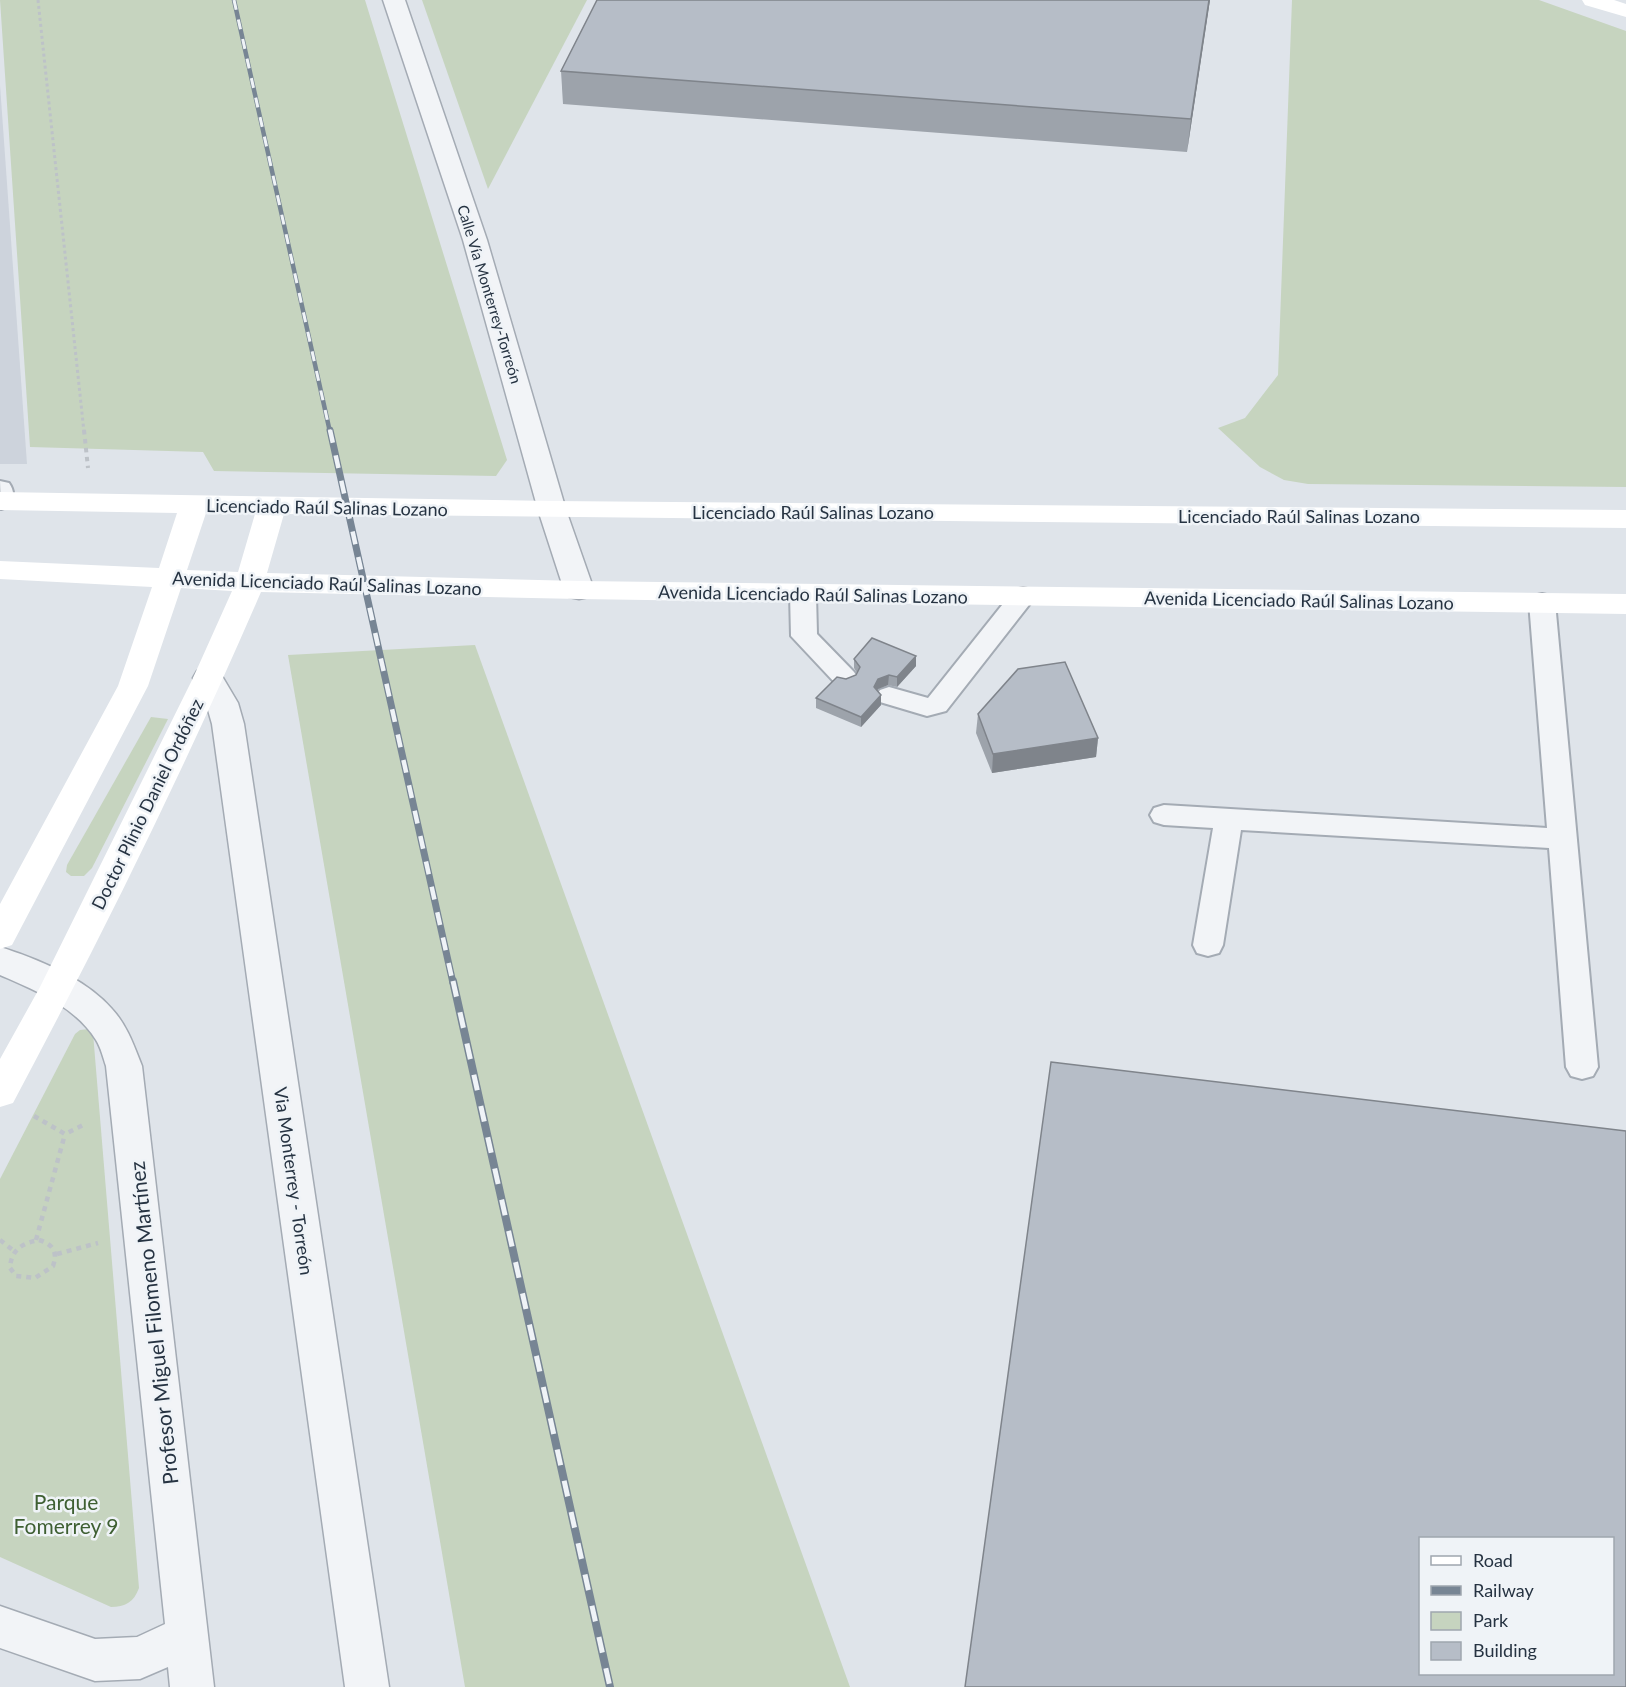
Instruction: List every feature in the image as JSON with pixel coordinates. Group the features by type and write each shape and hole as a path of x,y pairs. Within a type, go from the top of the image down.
{"main road":[{"path":"1593,0 1626,11"},
{"name":"Licenciado Raúl Salinas Lozano","path":"0,496 194,505 1626,519"},
{"path":"0,936 133,686 194,505"},
{"name":"Doctor Plinio Daniel Ordóñez","path":"0,1093 57,988 208,678 250,582 272,506"},
{"name":"Avenida Licenciado Raúl Salinas Lozano","path":"0,570 250,582 579,590 1626,603"}],"street":[{"name":"Calle Vía Monterrey-Torreón","path":"394,0 489,285 552,510 579,590"},
{"name":"Via Monterrey - Torreón","path":"208,678 222,703 228,724 367,1687"},
{"name":"Profesor Miguel Filomeno Martínez","path":"0,960 57,988 89,1009 109,1030 124,1066 192,1687"},
{"path":"0,1627 94,1660 140,1658 188,1635"}],"lane":[{"path":"803,594 804,636 845,678"},
{"path":"889,696 927,707 937,705 1023,596"},
{"path":"1542,602 1582,1067"},
{"path":"1164,815 1561,839"},
{"path":"1208,945 1229,819"}],"path":[{"path":"38,0 92,502"},
{"path":"33,1116 65,1134"},
{"path":"36,1240 65,1134 92,1120"},
{"path":"0,1240 14,1251"},
{"path":"36,1240 51,1244 57,1254 53,1266 48,1271 42,1276 28,1279 12,1272 9,1262 14,1251 25,1243 36,1240"},
{"path":"57,1254 99,1242"}],"shaded area":[{"path":"0,85 27,464 0,464"}],"green space":[{"path":"0,0 365,0 507,460 496,476 214,471 203,452 30,447"},
{"path":"422,0 587,0 488,189"},
{"path":"1292,0 1539,0 1626,31 1626,487 1308,484 1284,480 1260,467 1218,428 1245,418 1278,375"},
{"path":"475,645 850,1687 465,1687 288,655"},
{"path":"151,717 168,719 92,868 84,876 71,876 66,872 67,865"},
{"name":"Parque Fomerrey 9","path":"89,1029 93,1033 139,1588 128,1603 111,1607 0,1557 0,1179 75,1034 80,1030"}],"building":[{"path":"597,0 1209,0 1191,119 561,71"},
{"path":"872,638 916,656 897,677 889,675 878,679 874,687 881,695 861,717 816,698 837,677 846,679 856,675 860,667 854,659"},
{"path":"1065,662 1098,738 993,754 978,714 1018,669"},
{"path":"1051,1062 1626,1131 1626,1687 965,1687"}],"railway":[{"path":"234,0 330,432"},
{"path":"330,430 453,983"},
{"path":"453,981 610,1687"}]}
